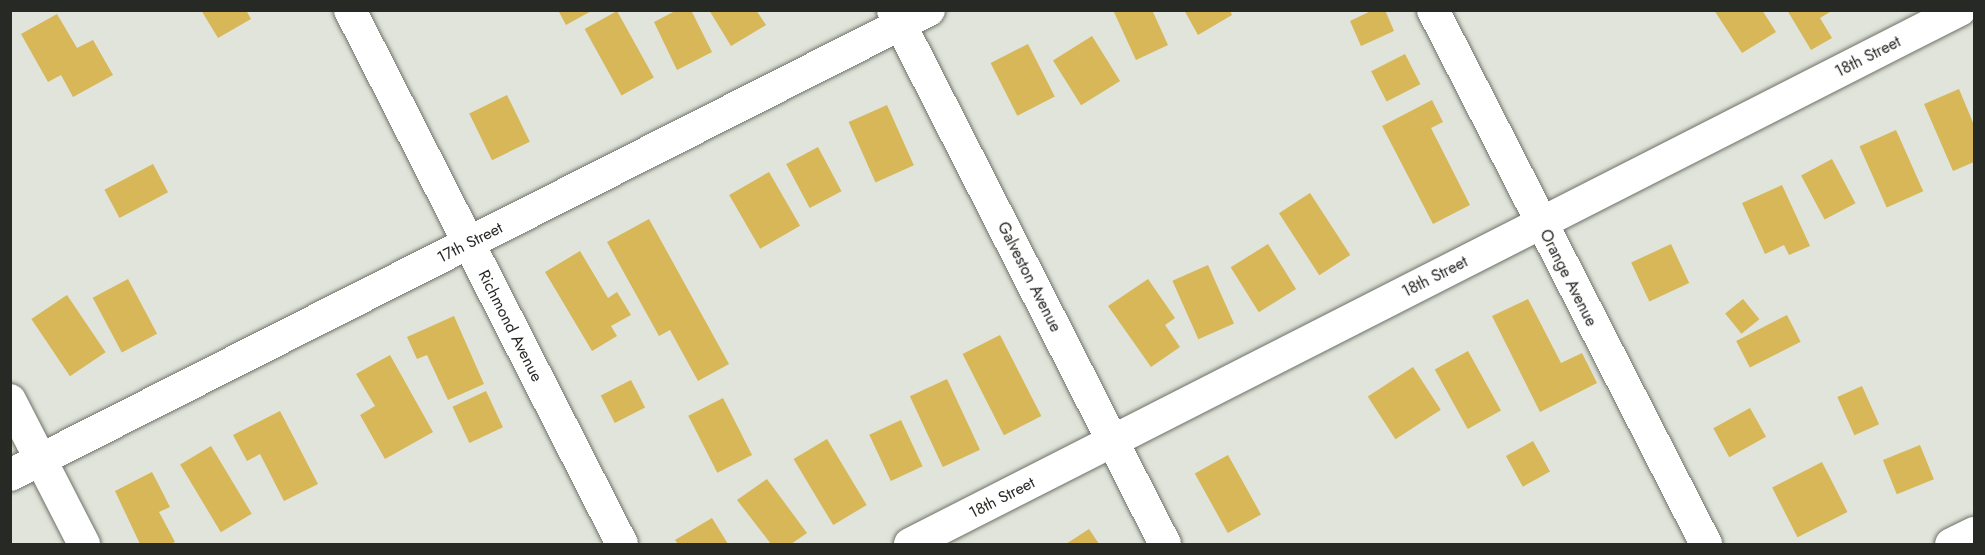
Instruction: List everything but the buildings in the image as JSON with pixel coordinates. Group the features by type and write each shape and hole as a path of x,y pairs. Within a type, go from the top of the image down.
{"street":[{"name":"Richmond Avenue","path":"350,10 622,544"},
{"name":"17th Street","path":"10,475 469,243 897,18 929,10"},
{"name":"Orange Avenue","path":"1432,10 1706,544"},
{"name":"18th Street","path":"910,544 1960,10"},
{"name":"Galveston Avenue","path":"897,18 1165,544"},
{"path":"10,400 84,544"},
{"path":"1952,544 1974,533"}]}
